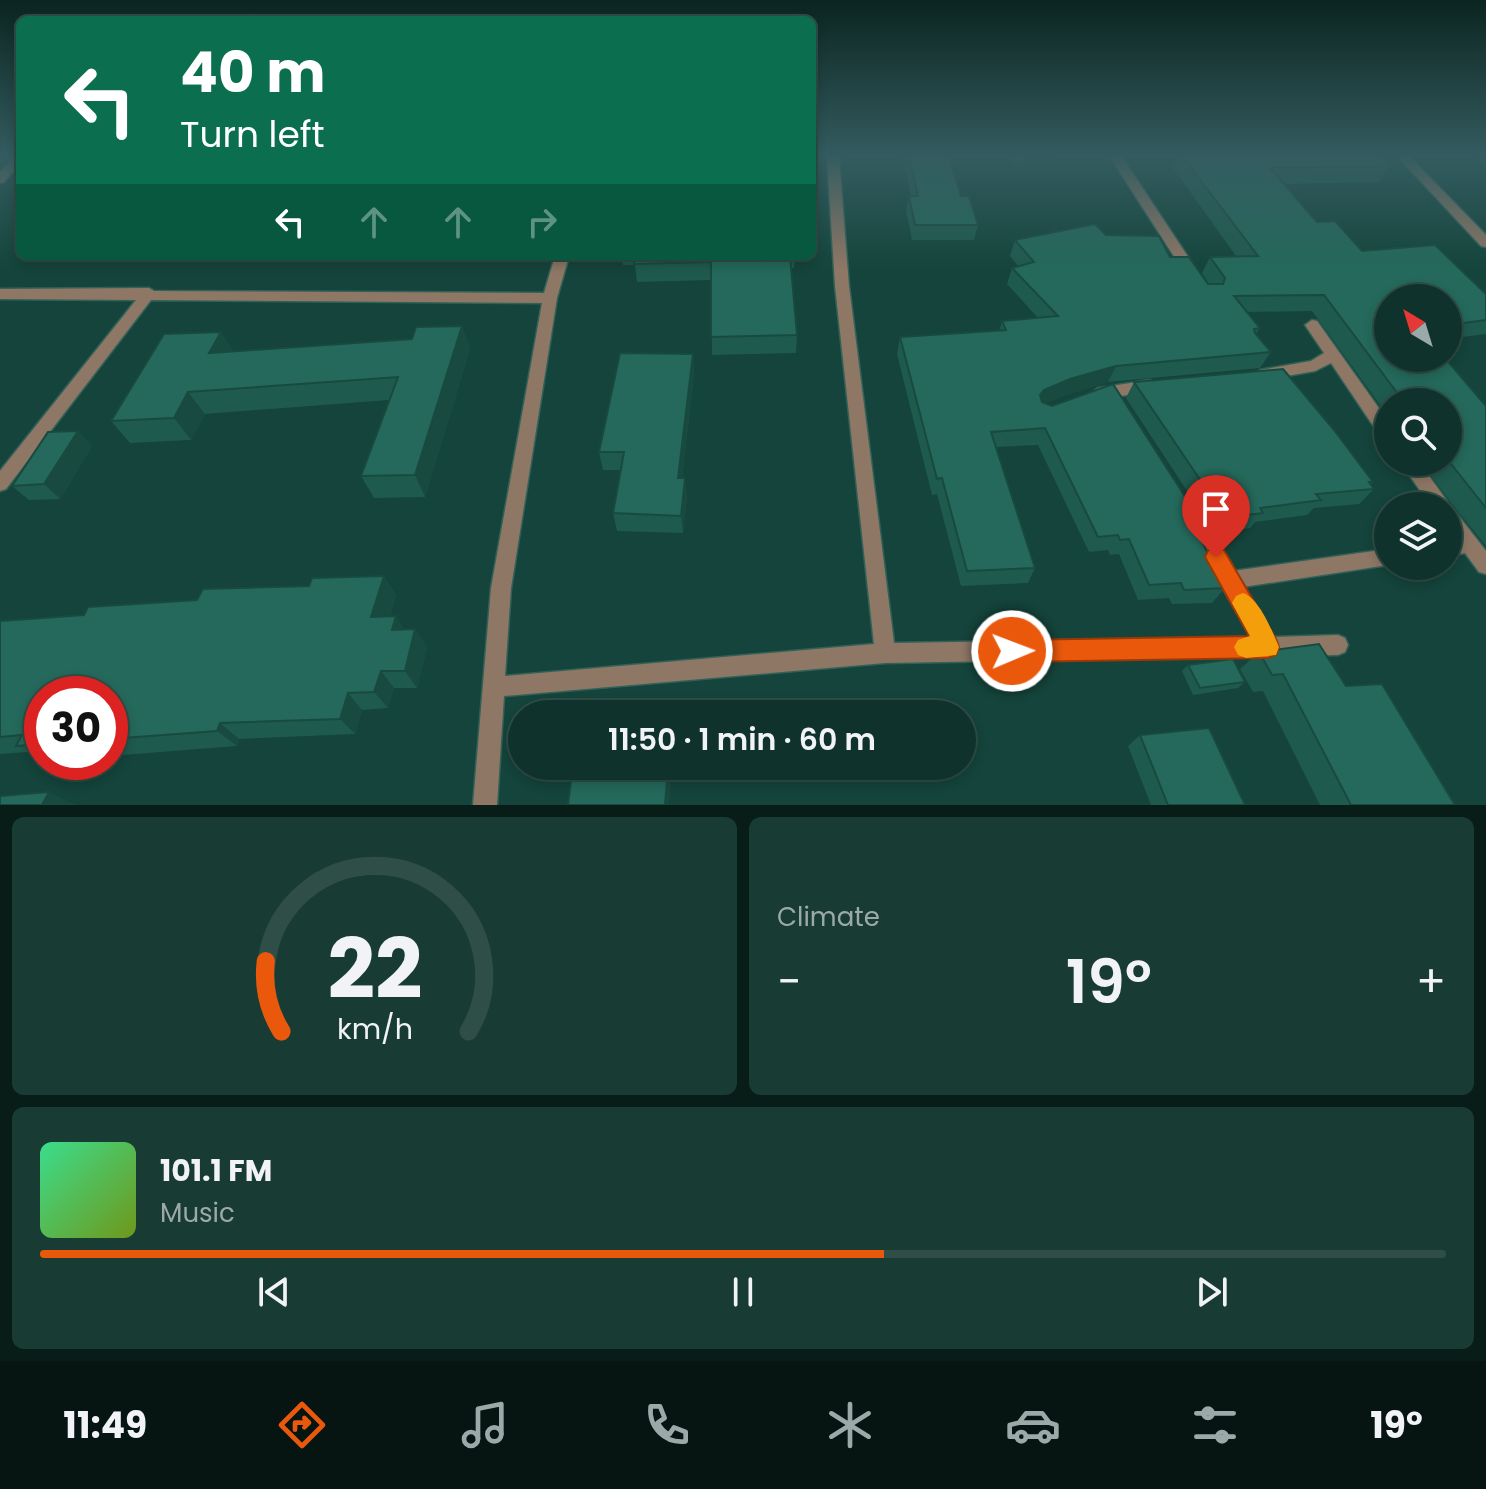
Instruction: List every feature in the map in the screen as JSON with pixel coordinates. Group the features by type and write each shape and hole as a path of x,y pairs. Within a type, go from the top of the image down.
{"street":[{"path":"836,195 842,286 885,653"},
{"path":"1140,195 1198,283"},
{"path":"1440,195 1486,243"},
{"path":"485,805 501,588 550,298 561,260"},
{"path":"0,484 149,293"},
{"path":"0,294 550,298"},
{"path":"1312,325 1374,415"},
{"path":"1252,375 1315,366 1331,356"},
{"path":"1084,399 1110,390 1173,383"},
{"path":"1110,390 1126,416"},
{"path":"1175,492 1231,580 1268,647"},
{"path":"1462,534 1486,566"},
{"path":"1462,545 1469,544"},
{"path":"1231,580 1374,559"},
{"path":"494,687 885,653 1338,645"}],"building":[{"path":"1211,195 1293,195 1317,222 1335,221 1362,251 1435,245 1486,294 1486,320 1462,323 1462,284 1374,284 1374,362 1324,295 1234,296 1260,328 1254,329 1255,333 1271,352 1116,366 1070,379 1044,390 1040,395 1042,402 1052,406 1113,384 1200,520 1192,521 1225,588 1184,590 1181,583 1149,585 1129,539 1120,540 1118,535 1098,537 1045,428 991,432 1035,568 967,571 942,478 937,479 900,337 1006,330 1002,321 1058,316 1012,268 1034,262 1015,240 1095,224 1106,235 1159,236 1170,257 1189,257 1208,284 1223,284 1225,278 1210,257 1258,256"},
{"path":"909,196 969,196 978,225 915,225"},
{"path":"634,260 790,260 797,335 711,337 711,262 634,264"},
{"path":"462,326 415,475 361,476 398,377 188,392 174,418 111,421 164,334 221,332 209,353 412,339 416,327"},
{"path":"620,353 693,354 678,478 685,478 681,516 613,513 624,452 599,452"},
{"path":"1283,369 1334,430 1373,482 1369,482 1374,489 1316,494 1321,500 1260,508 1263,513 1226,518 1134,382"},
{"path":"1382,372 1457,372 1486,406 1486,508 1461,476 1462,388 1394,388"},
{"path":"78,431 44,484 12,486 48,432"},
{"path":"384,576 371,617 396,616 392,630 415,629 405,671 381,671 374,692 348,693 340,719 220,723 217,731 128,738 128,676 24,676 24,745 16,746 22,735 0,737 0,621 84,615 88,607 197,600 203,589 309,586 312,578"},
{"path":"1319,644 1346,686 1382,684 1455,805 1351,805 1283,674 1272,675 1259,652"},
{"path":"1233,659 1245,682 1200,688 1188,665"},
{"path":"1209,728 1245,805 1168,805 1140,735"},
{"path":"571,780 667,780 665,805 568,805"},
{"path":"49,792 42,805 0,805 0,796"}],"slow traffic":[{"path":"1243,603 1268,647 1246,647"}],"route":[{"path":"1012,651 1268,647 1216,557"}]}
